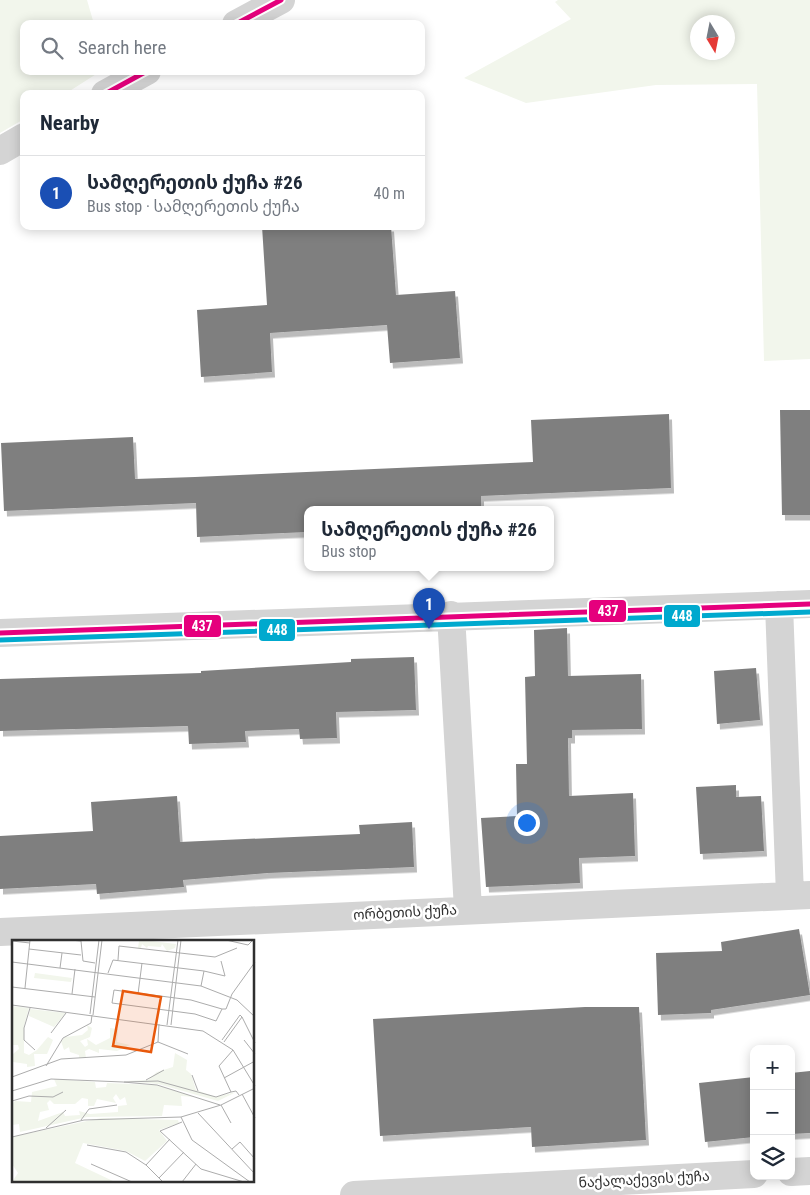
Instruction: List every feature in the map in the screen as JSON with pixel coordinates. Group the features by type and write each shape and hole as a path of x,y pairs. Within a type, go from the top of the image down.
{"street":[{"path":"244,20 281,0"},
{"path":"112,90 140,75"},
{"path":"0,151 20,139"},
{"path":"0,633 451,615 810,604"},
{"path":"778,605 800,895"},
{"path":"451,615 468,909"},
{"name":"ორბეთის ქუჩა","path":"0,932 800,895"},
{"path":"795,1172 810,1171"},
{"name":"ნაქალაქევის ქუჩა","path":"354,1195 489,1191 750,1174"}],"shaded area":[{"path":"0,0 87,0 93,20 20,20 20,75 95,75 71,90 20,90 20,121 0,133"},
{"path":"558,0 810,0 810,359 764,361 757,84 656,85 526,103 464,78 571,19 555,2"}],"building":[{"path":"262,230 391,230 396,295 455,291 460,358 390,363 387,325 270,333 272,372 201,377 197,310 267,305"},
{"path":"780,410 810,410 810,515 782,515"},
{"path":"669,414 671,488 481,496 481,506 304,506 304,532 197,537 196,503 4,511 1,443 133,437 135,479 195,477 533,462 531,420"},
{"path":"567,628 568,676 641,674 642,729 572,730 572,738 568,738 569,796 633,793 635,856 579,858 580,883 486,887 481,818 517,816 516,764 527,764 525,677 535,676 534,630"},
{"path":"414,657 416,710 336,712 337,738 300,739 299,729 245,731 246,742 189,744 188,726 0,731 0,679 201,673 201,671 351,662 351,659"},
{"path":"756,668 760,720 717,724 714,671"},
{"path":"736,785 736,797 761,796 764,851 700,854 696,787"},
{"path":"177,796 180,842 360,834 359,825 412,822 414,867 268,873 183,880 184,887 97,894 96,884 0,889 0,836 93,831 91,802"},
{"path":"799,929 810,995 711,1010 711,1013 658,1015 656,953 722,951 721,942"},
{"path":"585,1007 639,1007 646,1140 532,1147 531,1127 380,1136 373,1019"},
{"path":"810,1071 810,1133 795,1134 795,1073"},
{"path":"750,1077 750,1137 705,1142 699,1083"}],"transit line":[{"name":"437","path":"244,20 281,0"},
{"name":"437","path":"112,90 140,75"},
{"name":"437","path":"0,633 810,604"},
{"name":"448","path":"0,640 810,612"}],"place":[{"name":"სამღერეთის ქუჩა #26","path":"429,629"}]}
